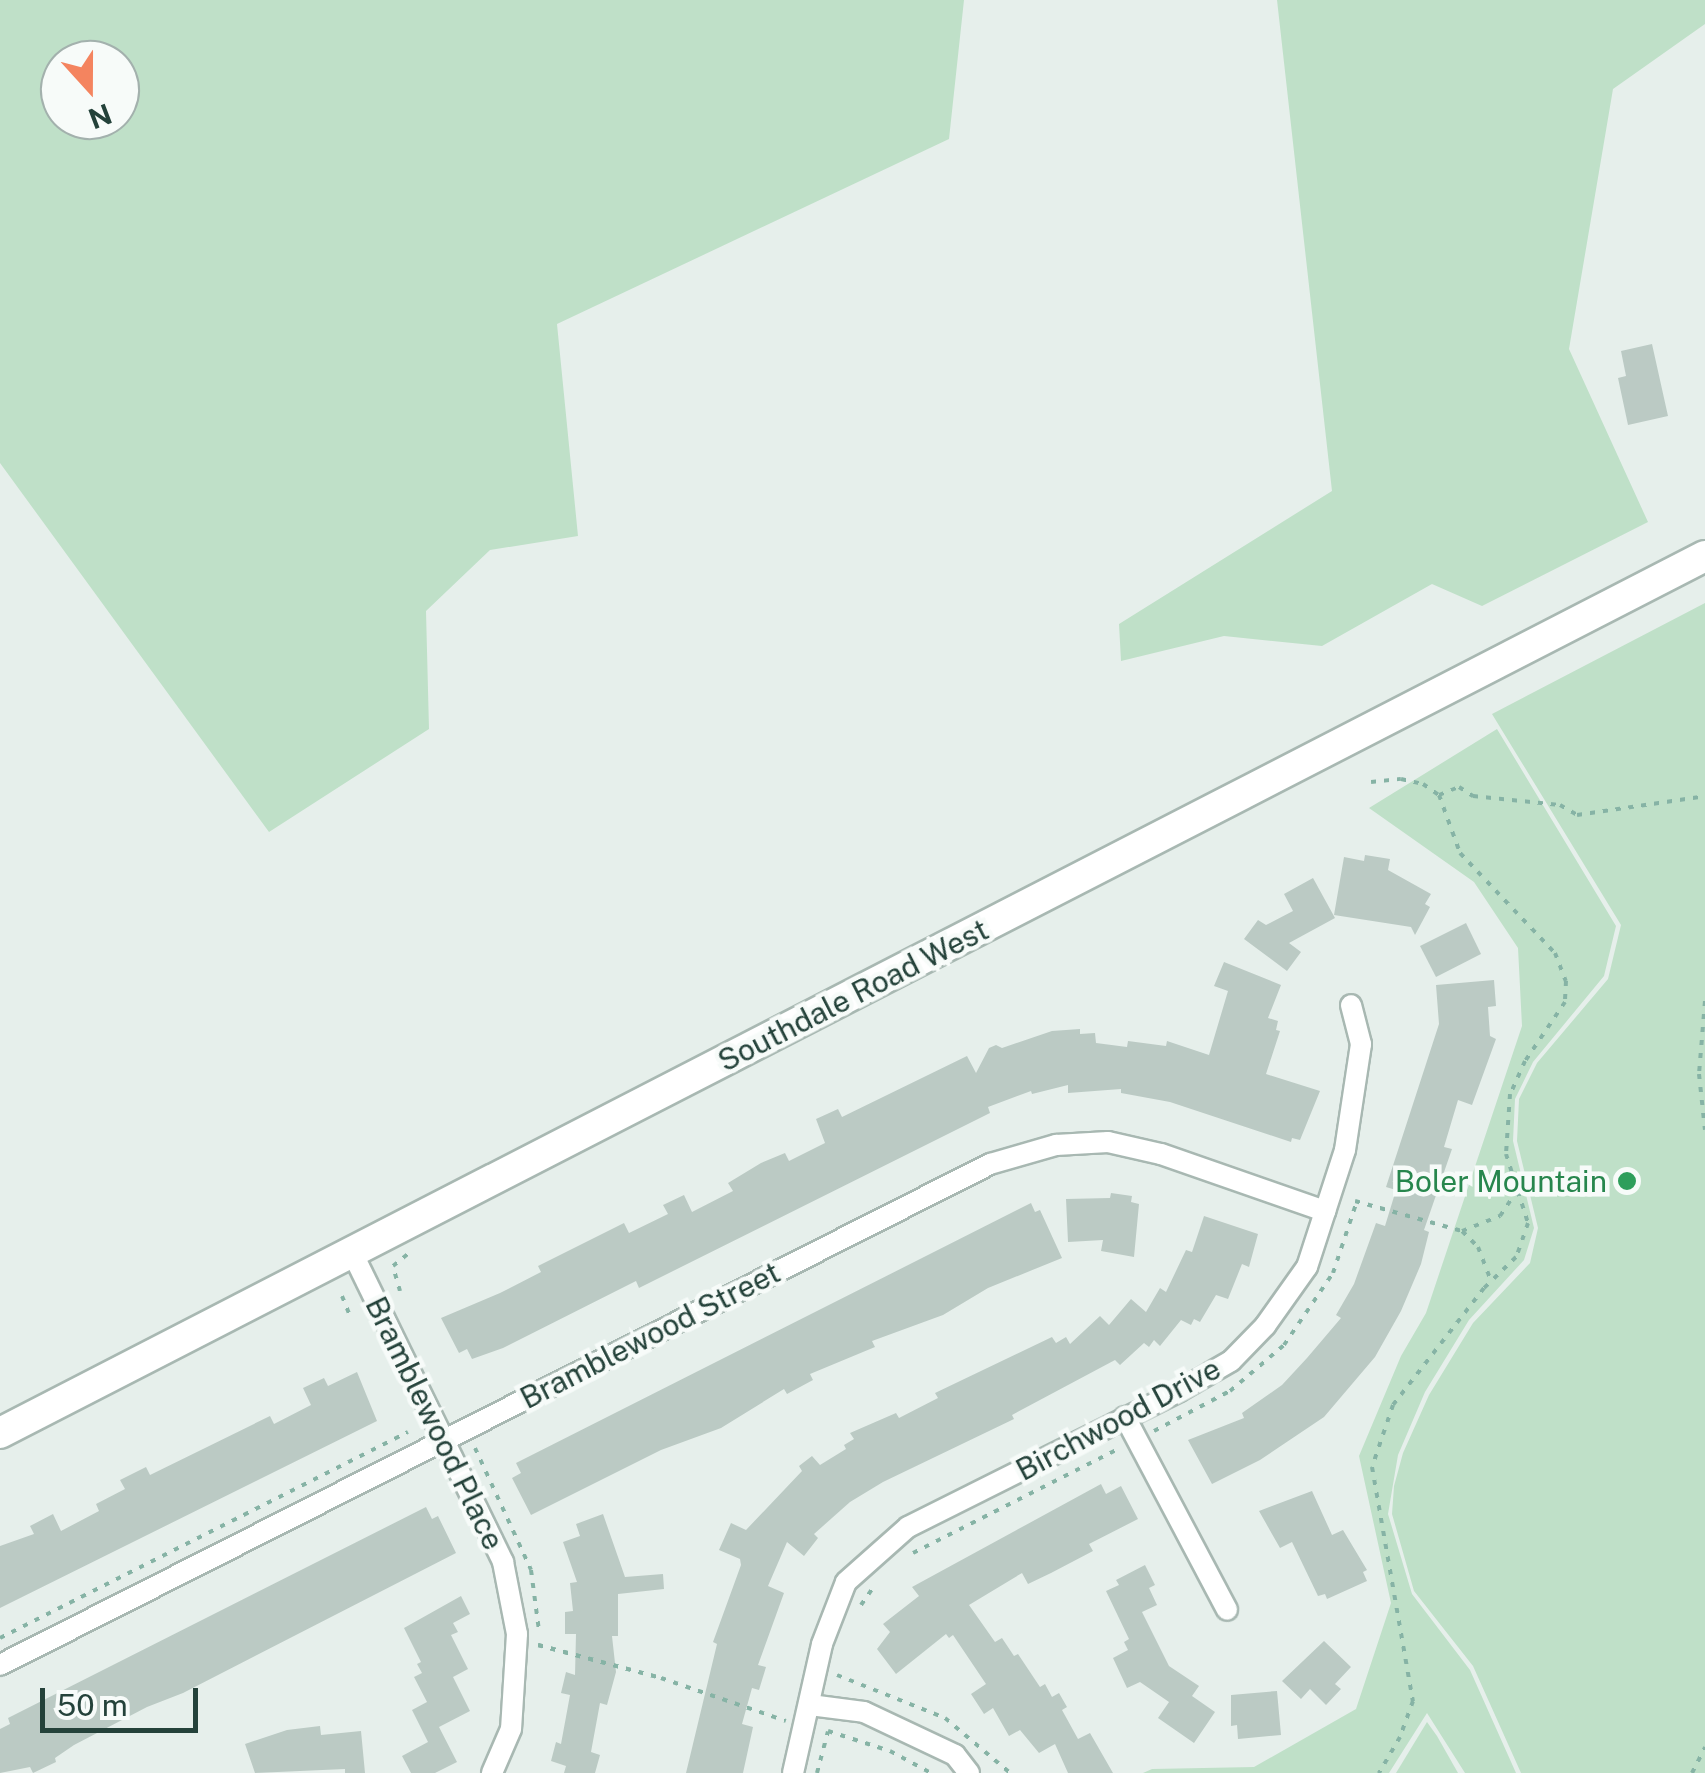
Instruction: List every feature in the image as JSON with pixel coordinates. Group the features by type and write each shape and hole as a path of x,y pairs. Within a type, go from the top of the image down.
{"main road":[{"name":"Southdale Road West","path":"0,1433 1705,556"}],"street":[{"name":"Birchwood Drive","path":"793,1773 822,1644 846,1582 908,1528 1231,1361 1265,1326 1307,1266 1345,1150 1360,1044 1351,1005"},
{"name":"Bramblewood Street","path":"0,1665 990,1164 1056,1145 1108,1142 1328,1202"},
{"name":"Bramblewood Place","path":"352,1252 502,1562 517,1634 511,1729 492,1773"},
{"path":"1126,1417 1226,1610"},
{"path":"810,1705 864,1712 955,1756 969,1773"}],"path":[{"path":"1371,782 1401,779 1423,784 1439,795 1460,853 1555,953 1566,981 1565,1002 1525,1062 1510,1094 1506,1154 1528,1223 1516,1257 1491,1281 1393,1405 1372,1468 1413,1701 1400,1737 1379,1773"},
{"path":"1439,795 1459,787 1474,796 1560,805 1577,815 1705,796"},
{"path":"1705,1001 1698,1074 1705,1130"},
{"path":"1462,1231 1500,1216 1518,1189"},
{"path":"1328,1202 1462,1231 1478,1247 1491,1281"},
{"path":"400,1291 393,1266 414,1249"},
{"path":"342,1296 350,1316"},
{"path":"0,1638 408,1432"},
{"path":"909,1554 1122,1447"},
{"path":"852,1618 877,1583"},
{"path":"661,1678 528,1643 538,1645 661,1678 786,1722"},
{"path":"840,1663 836,1678 908,1700 945,1718 1010,1773"},
{"path":"818,1773 828,1731 890,1751 932,1773"},
{"path":"1692,1773 1705,1748"}],"green space":[{"path":"0,0 964,0 949,139 557,324 578,536 490,550 426,611 429,729 269,832 0,463"},
{"path":"1277,0 1705,0 1705,24 1613,89 1569,349 1648,522 1482,606 1432,584 1322,646 1224,636 1121,661 1119,624 1332,491"},
{"name":"Boler Mountain","path":"1705,603 1705,1773 1521,1773 1473,1666 1414,1591 1392,1514 1394,1486 1403,1453 1429,1395 1473,1323 1530,1263 1538,1228 1517,1141 1519,1099 1537,1063 1608,979 1621,925 1492,714"},
{"path":"1497,729 1616,926 1604,976 1533,1062 1515,1099 1513,1141 1534,1228 1524,1260 1469,1320 1425,1392 1398,1455 1388,1514 1412,1594 1470,1670 1516,1773 1465,1773 1427,1713 1389,1773 1143,1773 1152,1769 1254,1767 1356,1709 1391,1603 1359,1456 1401,1356 1426,1313 1522,1026 1518,948 1474,882 1369,808"},
{"path":"1427,1722 1458,1773 1396,1773"}],"building":[{"path":"1652,344 1668,416 1628,425 1618,378 1626,376 1621,351"},
{"path":"1365,855 1390,859 1388,870 1431,894 1425,904 1430,907 1415,935 1411,927 1334,915 1344,857 1364,861"},
{"path":"1313,878 1335,918 1289,943 1301,952 1287,971 1244,939 1258,920 1266,925 1293,911 1284,894"},
{"path":"1466,923 1481,954 1436,977 1420,946"},
{"path":"1224,962 1281,985 1268,1018 1278,1021 1276,1030 1280,1031 1266,1074 1320,1091 1300,1140 1292,1138 1291,1142 1170,1102 1121,1093 1121,1089 1068,1093 1068,1085 1032,1094 1031,1091 988,1107 990,1113 639,1288 636,1281 503,1348 472,1359 467,1349 459,1353 441,1318 541,1272 538,1266 624,1223 629,1233 668,1214 663,1205 684,1195 692,1212 733,1191 728,1183 761,1163 785,1153 789,1161 825,1143 816,1119 838,1109 842,1117 967,1056 976,1073 989,1048 996,1045 1002,1048 1052,1031 1080,1029 1080,1034 1095,1033 1096,1043 1127,1047 1128,1041 1166,1046 1167,1041 1209,1055 1228,991 1214,986"},
{"path":"1494,980 1496,1006 1488,1007 1490,1036 1496,1039 1472,1105 1458,1100 1444,1147 1452,1149 1424,1230 1429,1232 1421,1264 1401,1311 1375,1357 1324,1417 1260,1460 1212,1484 1188,1440 1244,1418 1242,1413 1282,1385 1307,1358 1341,1318 1336,1315 1354,1284 1376,1223 1385,1226 1396,1190 1386,1187 1439,1024 1436,985"},
{"path":"1111,1193 1132,1196 1131,1202 1139,1204 1134,1257 1101,1251 1103,1240 1068,1242 1066,1199 1110,1198"},
{"path":"1031,1203 1035,1212 1040,1210 1062,1258 988,1288 943,1315 872,1341 875,1347 810,1374 813,1380 787,1394 784,1389 721,1428 661,1450 531,1515 512,1478 521,1473 516,1463"},
{"path":"1204,1216 1258,1234 1249,1267 1242,1264 1228,1299 1216,1295 1200,1322 1194,1319 1191,1325 1181,1320 1160,1346 1154,1340 1149,1347 1144,1343 1120,1365 1115,1360 1012,1415 1014,1419 883,1482 850,1502 814,1534 818,1538 804,1556 787,1542 768,1586 784,1593 758,1665 766,1667 759,1690 752,1688 742,1724 753,1727 743,1773 686,1773 717,1644 713,1642 741,1565 740,1559 719,1550 731,1523 746,1530 802,1471 799,1466 812,1456 820,1465 846,1449 844,1445 854,1439 850,1433 896,1413 899,1418 938,1398 935,1393 1052,1337 1056,1343 1066,1337 1070,1344 1100,1316 1109,1325 1131,1299 1146,1312 1160,1288 1166,1292 1186,1250 1192,1252"},
{"path":"357,1372 377,1421 0,1608 0,1546 34,1534 30,1526 53,1514 61,1531 99,1511 96,1504 125,1489 120,1480 146,1467 150,1475 270,1416 274,1424 311,1405 303,1388 324,1378 328,1386"},
{"path":"1101,1484 1106,1494 1121,1486 1138,1519 1089,1544 1093,1551 1051,1573 1028,1584 1022,1573 969,1605 995,1642 1002,1638 1014,1656 1018,1654 1040,1687 1045,1684 1052,1697 1059,1693 1067,1707 1062,1710 1078,1739 1090,1733 1113,1773 1068,1773 1055,1744 1039,1753 1020,1730 1009,1736 993,1708 984,1714 971,1694 986,1684 953,1635 949,1638 946,1634 896,1674 877,1649 890,1632 883,1624 919,1596 912,1587"},
{"path":"1312,1491 1332,1535 1343,1530 1367,1570 1363,1572 1367,1581 1327,1599 1325,1594 1318,1596 1292,1542 1280,1548 1259,1511"},
{"path":"426,1507 432,1519 438,1516 456,1553 74,1745 55,1758 56,1762 33,1773 30,1767 0,1773 0,1729 10,1724 8,1718"},
{"path":"603,1514 625,1577 663,1574 664,1589 618,1594 618,1636 612,1636 616,1672 607,1705 600,1703 591,1752 600,1755 595,1773 564,1773 566,1766 551,1761 556,1742 561,1744 570,1695 561,1693 566,1672 575,1675 576,1634 565,1634 565,1612 573,1611 570,1583 577,1582 563,1542 580,1536 576,1524"},
{"path":"1145,1565 1155,1585 1149,1588 1157,1605 1142,1612 1169,1666 1199,1686 1192,1696 1215,1712 1194,1743 1158,1718 1169,1702 1140,1682 1127,1688 1113,1658 1128,1650 1124,1642 1129,1639 1106,1591 1119,1585 1116,1580"},
{"path":"461,1596 470,1614 453,1623 458,1632 451,1635 468,1669 453,1677 470,1711 439,1727 457,1762 435,1773 411,1773 402,1756 428,1742 412,1710 427,1702 414,1677 422,1673 417,1664 421,1662 404,1628"},
{"path":"1324,1641 1351,1667 1335,1684 1341,1689 1326,1705 1310,1689 1301,1699 1282,1681"},
{"path":"1277,1691 1281,1735 1238,1739 1237,1725 1231,1726 1231,1695"},
{"path":"320,1726 321,1735 361,1731 365,1773 345,1773 345,1769 255,1773 245,1744 287,1730"}],"place":[{"name":"Boler Mountain","path":"1627,1181"}]}
